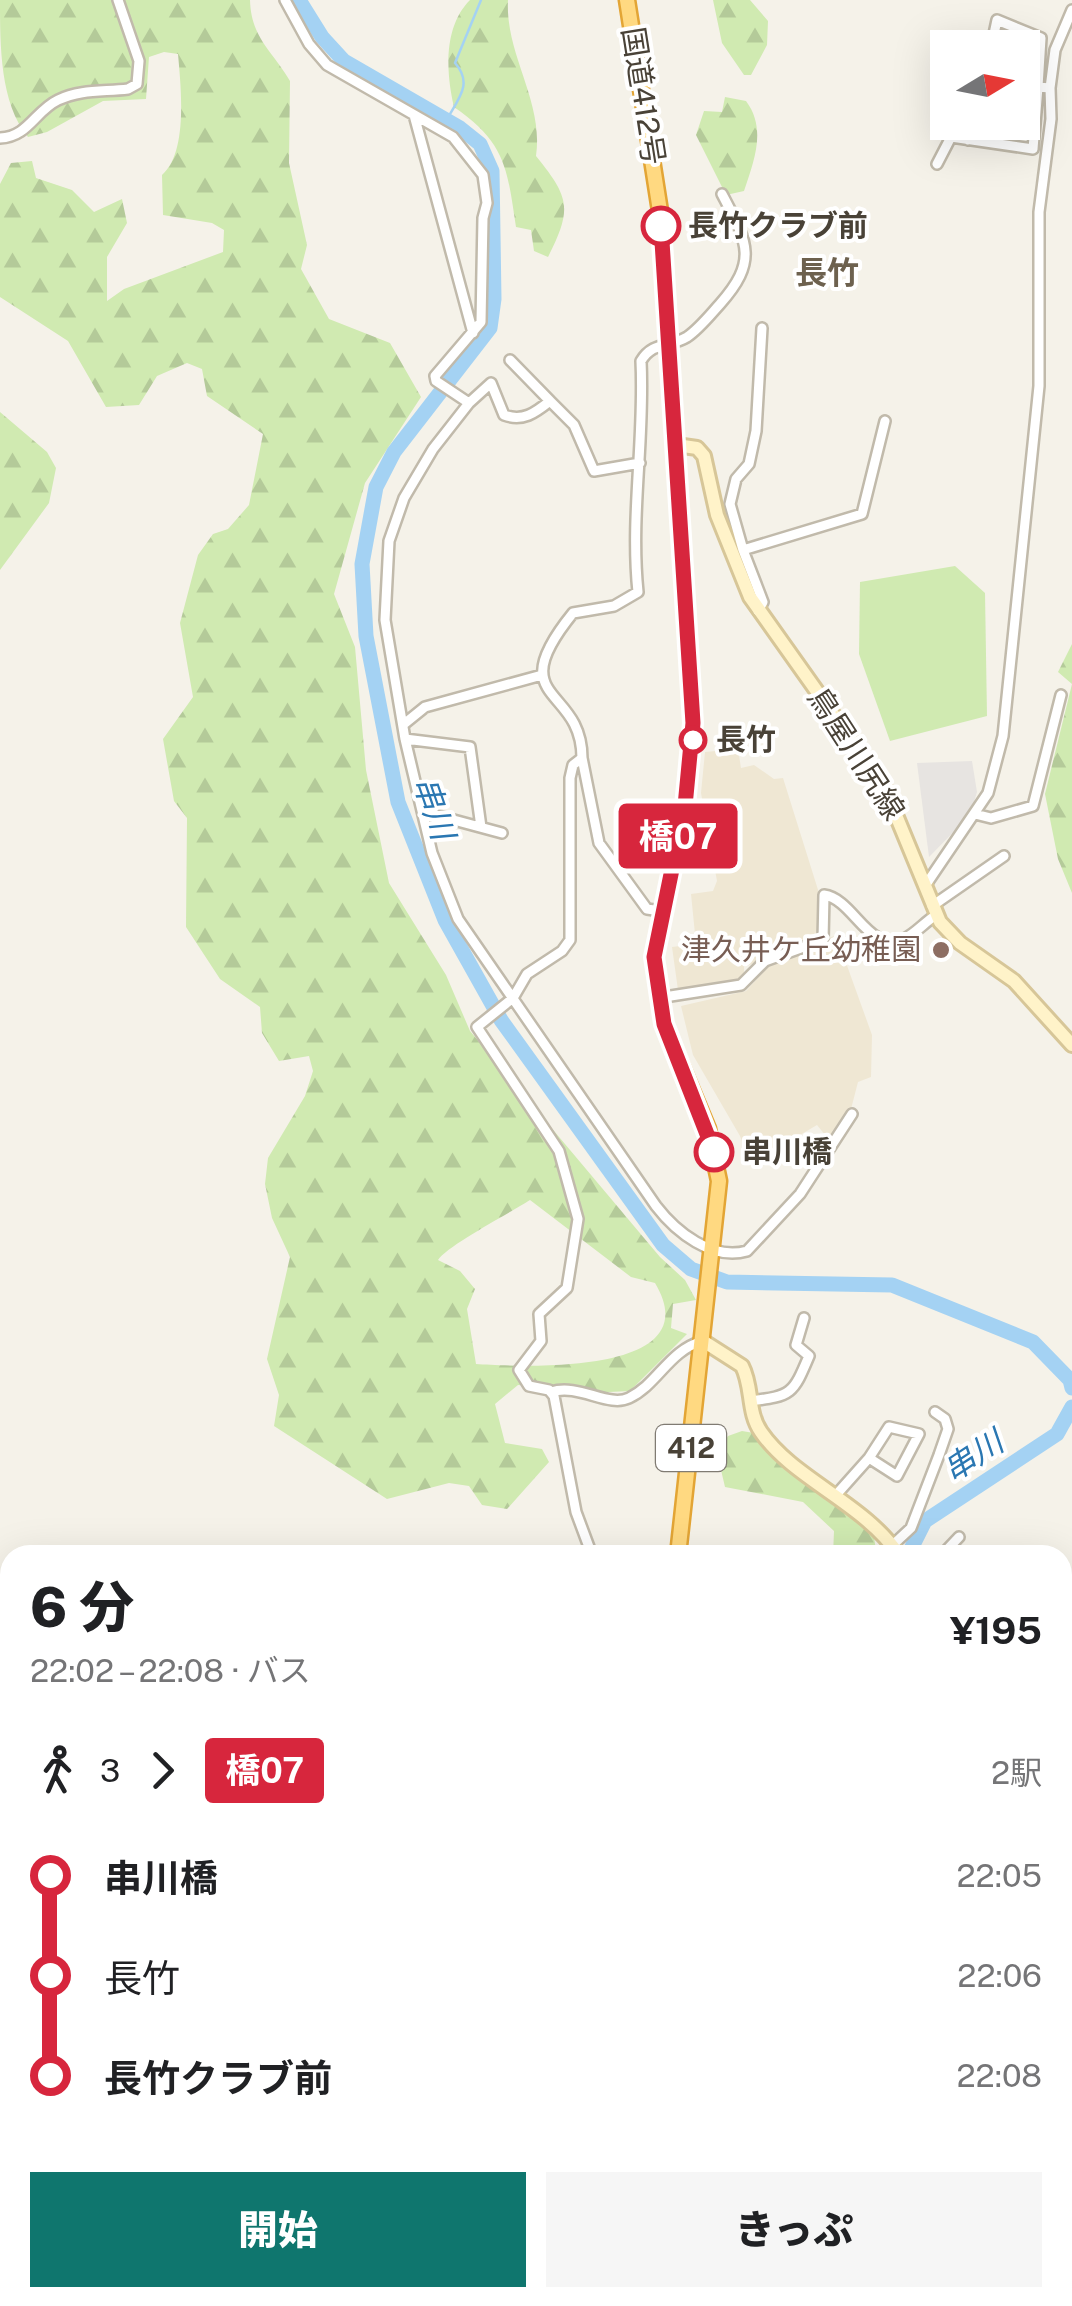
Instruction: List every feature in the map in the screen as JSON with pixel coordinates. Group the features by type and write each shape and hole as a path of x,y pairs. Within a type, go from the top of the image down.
{"highway":[{"name":"国道412号","path":"627,0 654,161 672,342 682,657 692,760 654,957 658,998 715,1154 720,1192 712,1252"},
{"name":"412","path":"679,1545 712,1252"}],"main road":[{"name":"鳥屋川尻線","path":"676,446 696,448 704,456 720,523 758,611 884,786 934,911 960,944 1014,981 1072,1044"},
{"path":"703,1341 740,1363 754,1420 768,1441 836,1495 886,1545"}],"street":[{"path":"0,138 21,133 48,105 66,96 128,90 137,84 138,60 118,0"},
{"path":"285,0 309,44 328,64 466,148 485,182 481,322 435,376 436,382 467,402"},
{"path":"925,886 988,793 1003,736 1023,573 1029,455 1039,386 1039,212 1052,119 1050,88 1055,50 1072,10"},
{"path":"995,30 997,20 1021,30"},
{"path":"1040,88 1050,88"},
{"path":"414,115 473,333"},
{"path":"937,164 946,140"},
{"path":"968,140 1033,149 1034,140"},
{"path":"661,911 647,909 599,843 574,725 548,694 542,675 543,660 574,614 614,606 638,592 636,484 640,463 641,361 655,346 686,338 739,282 748,257 743,234 722,194"},
{"path":"758,611 763,602 730,504 736,479 750,464 756,431 762,328"},
{"path":"510,360 582,438 594,471 640,463"},
{"path":"550,402 534,414 515,419 504,414 491,383 467,402 432,449 404,498 389,541 385,620 405,739 432,853 458,919 664,1215 693,1242 712,1252 747,1251 800,1194 852,1114"},
{"path":"743,550 862,514 885,420"},
{"path":"404,724 425,707 542,675"},
{"path":"975,814 992,818 1032,806 1061,696"},
{"path":"405,739 470,747 481,826"},
{"path":"582,758 573,764 570,778 570,940 562,951 527,974 511,999 479,1021 478,1031 559,1151 578,1219 567,1288 539,1314 541,1341 520,1364 523,1382 551,1392 573,1388 614,1400 628,1399 684,1346 703,1341"},
{"path":"424,812 502,833"},
{"path":"658,998 742,985 765,961 824,940 824,895 841,902 871,934 886,940 908,936 1004,856"},
{"path":"750,1401 780,1397 796,1388 809,1356 796,1345 804,1318"},
{"path":"551,1392 576,1512 588,1545"},
{"path":"897,1545 914,1522 948,1429 945,1419 934,1412"},
{"path":"836,1495 869,1458 889,1426 919,1434 897,1476 869,1458"},
{"path":"951,1545 959,1537"}],"shaded area":[{"path":"738,749 741,768 754,765 774,779 783,778 819,893 822,937 744,967 744,976 735,983 678,990 672,947 696,944 691,894 713,891 717,881 701,793 705,752"},
{"path":"972,761 977,792 970,815 929,857 917,763"},
{"path":"836,935 872,1035 871,1077 858,1082 850,1113 845,1114 830,1141 817,1125 751,1164 740,1136 693,1055 681,1006 746,991 771,964"}],"green space":[{"path":"0,0 250,0 258,34 290,81 289,163 307,245 301,269 329,319 390,343 421,397 365,483 334,594 355,647 366,770 389,883 446,975 470,1031 660,1257 685,1280 696,1300 673,1304 671,1328 687,1334 630,1391 566,1394 548,1387 518,1385 495,1404 505,1443 542,1449 549,1462 507,1509 482,1505 469,1486 449,1483 387,1499 274,1426 279,1395 267,1359 290,1257 272,1218 265,1184 268,1158 305,1096 313,1071 309,1056 279,1061 262,1033 260,1007 220,979 186,927 187,818 174,801 163,739 193,697 180,623 198,555 213,534 228,529 249,505 263,434 207,396 202,369 187,363 157,376 139,405 106,407 68,341 0,297 0,184 11,163 32,161 36,178 72,190 94,212 122,199 127,223 107,257 107,301 124,289 223,252 224,230 212,223 163,215 162,175 176,151 181,119 178,54 164,52 149,57 146,99 103,101 47,132 28,137 7,91 1,55","holes":["530,1200 631,1277 655,1283 665,1313 657,1335 636,1350 604,1360 568,1364 476,1364 467,1309 475,1289 460,1271 438,1260 466,1238"]},
{"path":"470,0 508,0 512,40 535,116 536,156 555,182 564,203 561,226 548,257 534,251 531,230 516,227 506,173 494,145 454,107 448,65 451,37"},
{"path":"713,0 750,0 768,21 767,45 751,75 744,75 722,43"},
{"path":"725,97 746,101 757,134 755,157 744,191 726,195 696,135 704,111 722,112"},
{"path":"0,412 47,452 56,468 49,503 0,570"},
{"path":"955,566 985,593 987,716 890,741 859,654 860,582"},
{"path":"1072,644 1072,684 1058,672"},
{"path":"1072,684 1072,893 1058,859 1045,794"},
{"path":"742,1431 760,1434 873,1531 875,1545 833,1545 834,1531 803,1502 725,1487 717,1453 728,1436"}],"waterway":[{"name":"串川","path":"299,0 322,37 344,61 460,128 480,144 492,171 494,299 490,328 394,452 376,487 362,564 366,636 398,802 445,920 501,1020 663,1245 691,1269 727,1282 892,1285 1033,1342 1070,1380 1072,1388"},
{"path":"447,119 464,84 455,63 481,0"},
{"name":"串川","path":"913,1545 925,1521 1057,1434 1072,1407"}],"bus line":[{"name":"橋07","path":"661,226 672,342 693,723 685,806 654,957 664,1024 714,1152"}],"place":[{"name":"長竹クラブ前","path":"661,226"},
{"name":"長竹","path":"693,740"},
{"name":"津久井ケ丘幼稚園","path":"941,950"},
{"name":"串川橋","path":"714,1152"}],"district":[{"name":"長竹","path":"827,273"}]}
